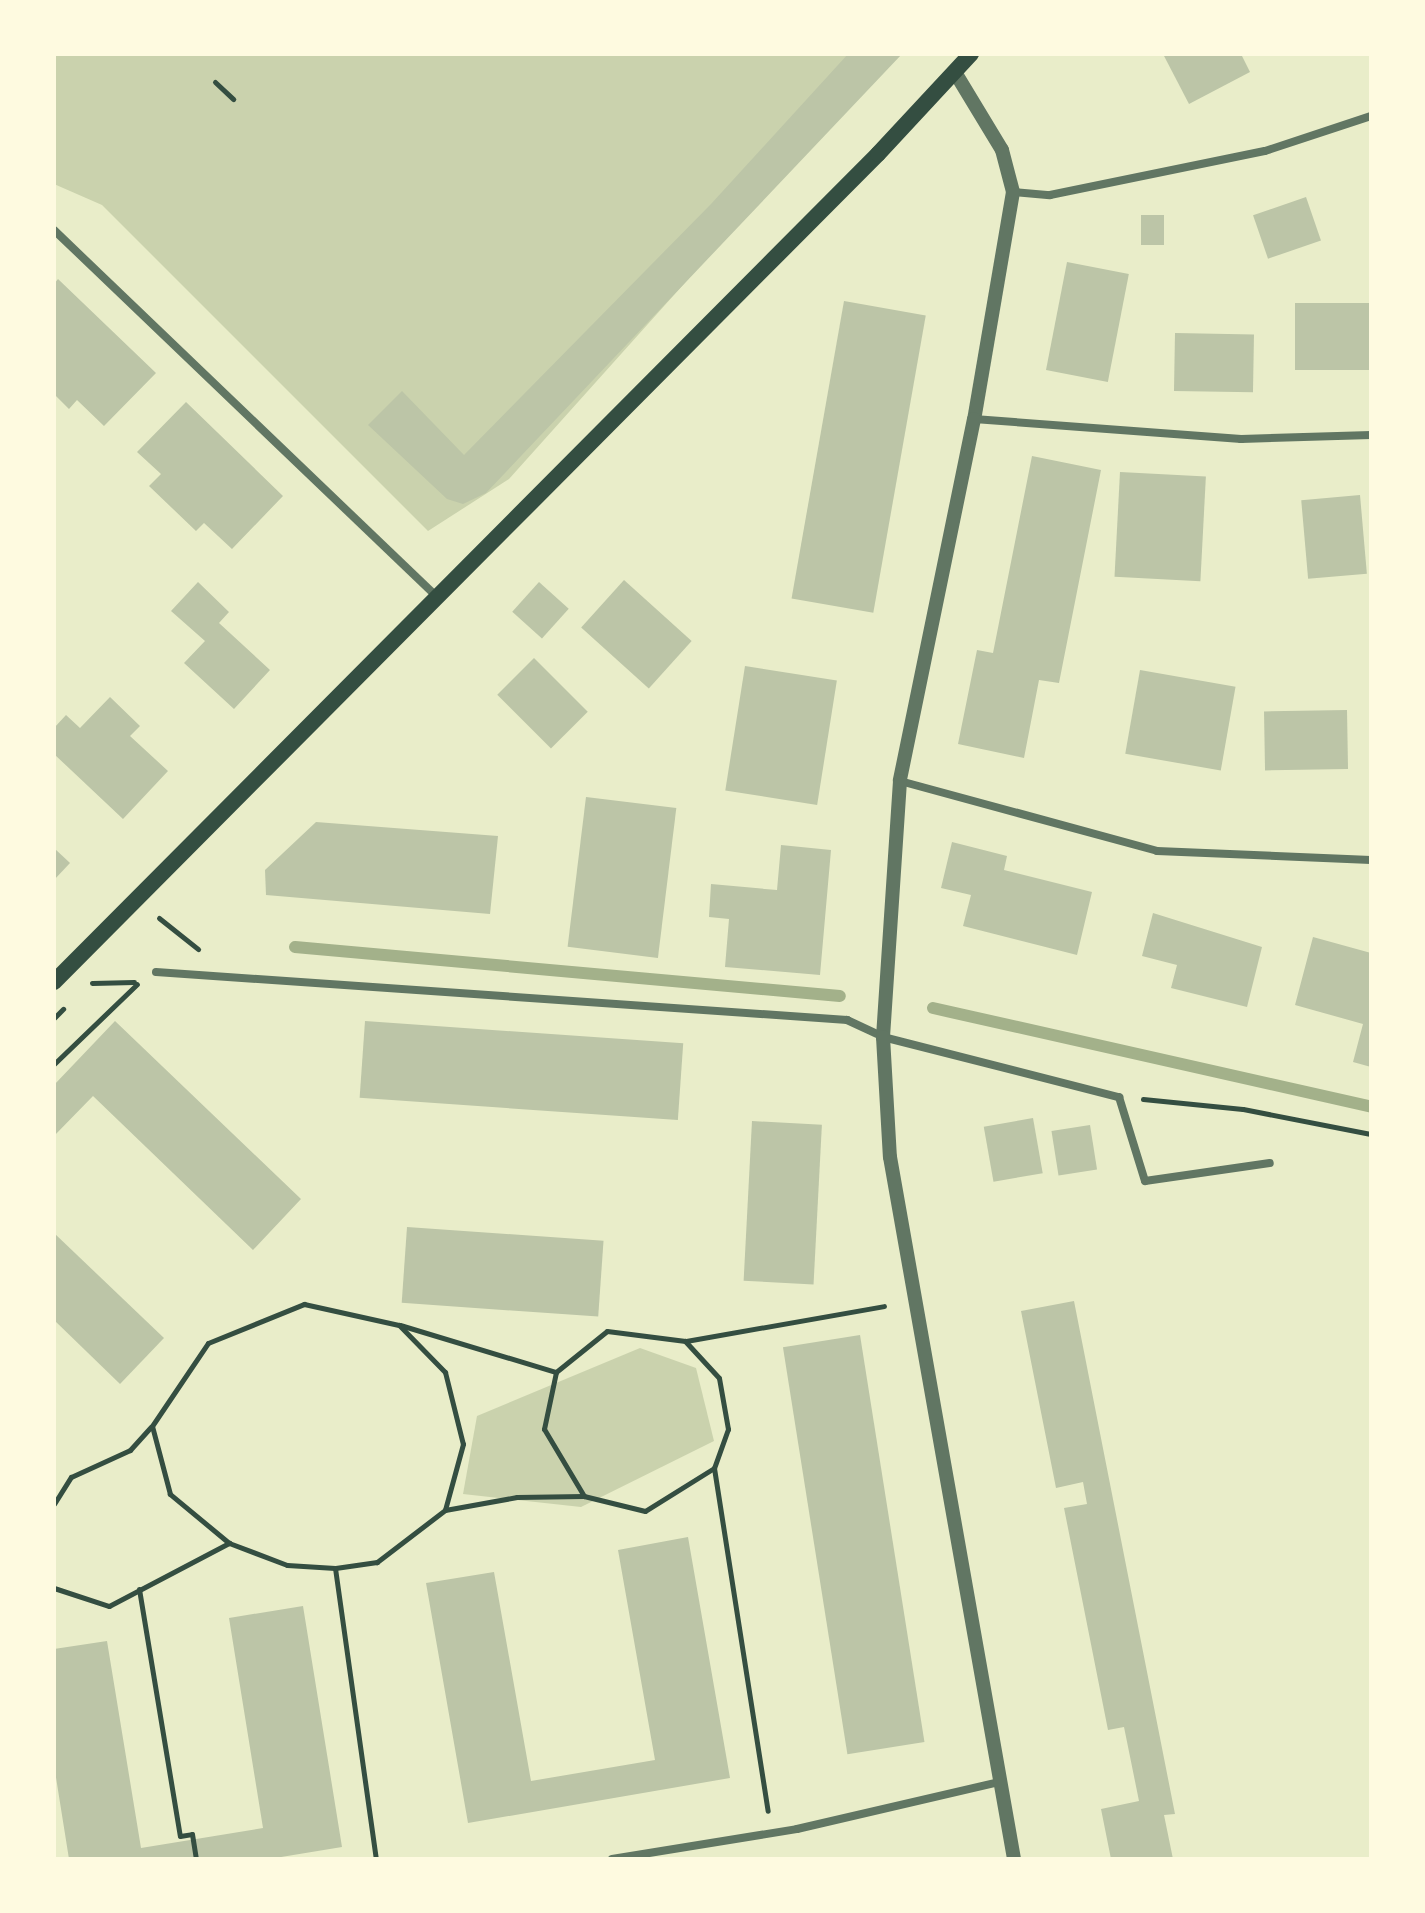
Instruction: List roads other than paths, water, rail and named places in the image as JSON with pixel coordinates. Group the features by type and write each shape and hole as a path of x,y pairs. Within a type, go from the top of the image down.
{"main road":[{"path":"54,982 956,74 971,54"}],"street":[{"path":"956,74 1002,150 1013,192 974,419 900,781 883,1037 890,1157 1014,1859"},
{"path":"1013,192 1050,195 1265,151 1371,116"},
{"path":"54,230 436,596"},
{"path":"974,419 1241,439 1371,435"},
{"path":"900,781 1157,851 1371,860"},
{"path":"156,972 847,1020 883,1037 1119,1097 1145,1181 1270,1163"},
{"path":"612,1859 772,1833 999,1782"},
{"path":"681,1849 683,1859"}],"waterway":[{"path":"295,947 840,996"},
{"path":"933,1008 1371,1107"}]}
